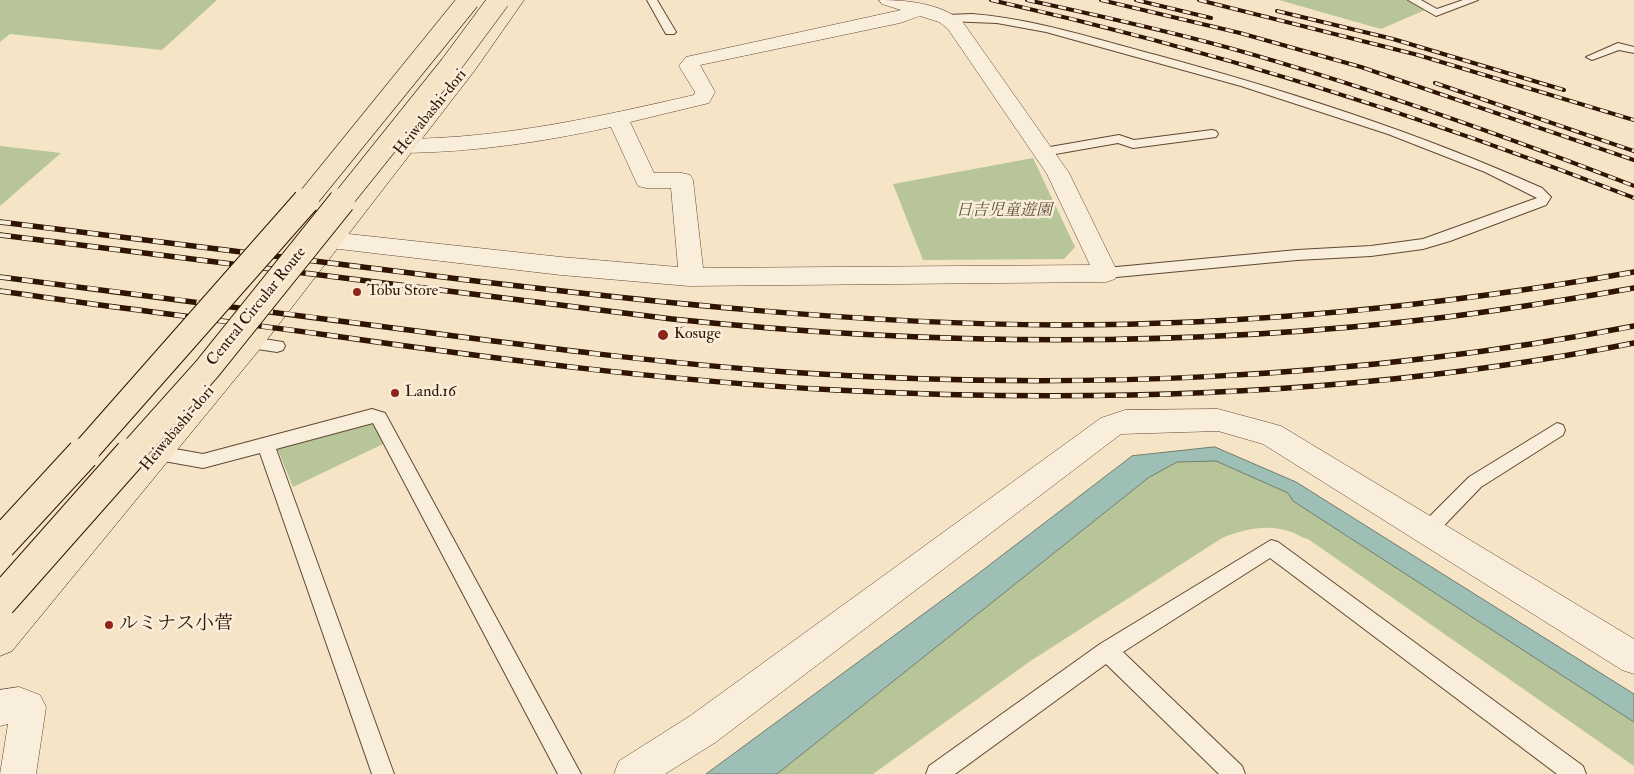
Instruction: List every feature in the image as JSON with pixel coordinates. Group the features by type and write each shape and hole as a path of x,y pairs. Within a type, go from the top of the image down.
{"main road":[{"name":"Central Circular Route","path":"0,544 172,358 416,69 469,0"},
{"name":"Heiwabashi-dori","path":"0,574 292,238 429,70 483,0"},
{"name":"Central Circular Route","path":"0,602 207,369 450,66 499,0"},
{"name":"Heiwabashi-dori","path":"0,640 250,343 468,66 515,0"}],"street":[{"path":"330,240 561,266 689,277 852,274 1011,276 1106,273 1072,199 1044,152 955,25 946,18 888,0"},
{"path":"405,146 440,147 534,137 702,99 705,92 689,66 693,62 900,17 919,10"},
{"path":"618,118 646,182 682,180 691,265 689,277"},
{"path":"632,774 703,729 1103,432 1125,421 1218,420 1271,434 1634,658"},
{"path":"0,708 20,705 28,707 18,774"}],"lane":[{"path":"652,0 670,32"},
{"path":"1413,0 1436,14 1472,0"},
{"path":"946,18 966,16 1016,20 1279,92 1395,132 1484,167 1544,196 1541,202 1445,238 1423,244 1371,251 1297,255 1106,273"},
{"path":"1592,57 1618,46 1634,50"},
{"path":"1044,152 1120,139 1133,144 1212,134"},
{"path":"250,343 277,346"},
{"path":"158,453 203,462 372,416 379,418 570,774"},
{"path":"1427,531 1475,482 1557,430"},
{"path":"266,445 383,774"},
{"path":"937,774 1107,651 1270,548 1575,774"},
{"path":"1107,651 1234,774"}],"green space":[{"path":"0,0 217,0 162,50 10,34 0,42"},
{"path":"1279,0 1408,0 1425,10 1381,29"},
{"path":"0,146 61,153 0,206"},
{"name":"日吉児童遊園","path":"1033,158 1075,247 1064,259 923,260 893,184"},
{"path":"373,420 385,443 293,487 277,448"},
{"path":"1216,461 1288,493 1293,501 1634,722 1634,766 1308,539 1285,530 1257,528 1222,538 1029,662 873,774 777,774 1148,478 1177,462"}],"water":[{"path":"1215,447 1296,482 1634,694 1634,722 1293,501 1288,493 1216,461 1177,462 1148,478 777,774 706,774 975,576 1132,456"}],"railway":[{"path":"991,0 1155,40 1316,87 1475,139 1634,198"},
{"path":"1027,0 1182,35 1334,79 1535,148 1634,186"},
{"path":"1101,0 1240,33 1361,67 1634,160"},
{"path":"1136,0 1211,18"},
{"path":"1199,0 1418,55 1634,120"},
{"path":"1277,11 1393,39 1564,90"},
{"path":"1435,83 1634,151"},
{"path":"0,222 459,279 684,304 759,311 984,324 1132,324 1276,317 1419,304 1491,295 1634,272"},
{"path":"0,235 672,319 769,328 962,338 1060,340 1157,338 1254,334 1350,327 1471,314 1634,288"},
{"path":"0,277 594,354 787,372 892,378 1105,380 1319,369 1425,359 1530,344 1634,326"},
{"path":"0,291 581,368 772,386 936,394 1036,396 1137,395 1337,384 1437,374 1536,361 1634,343"}],"place":[{"name":"Tobu Store","path":"357,292"},
{"name":"Kosuge","path":"663,335"},
{"name":"Land.16","path":"395,393"},
{"name":"ルミナス小菅","path":"109,625"}]}
